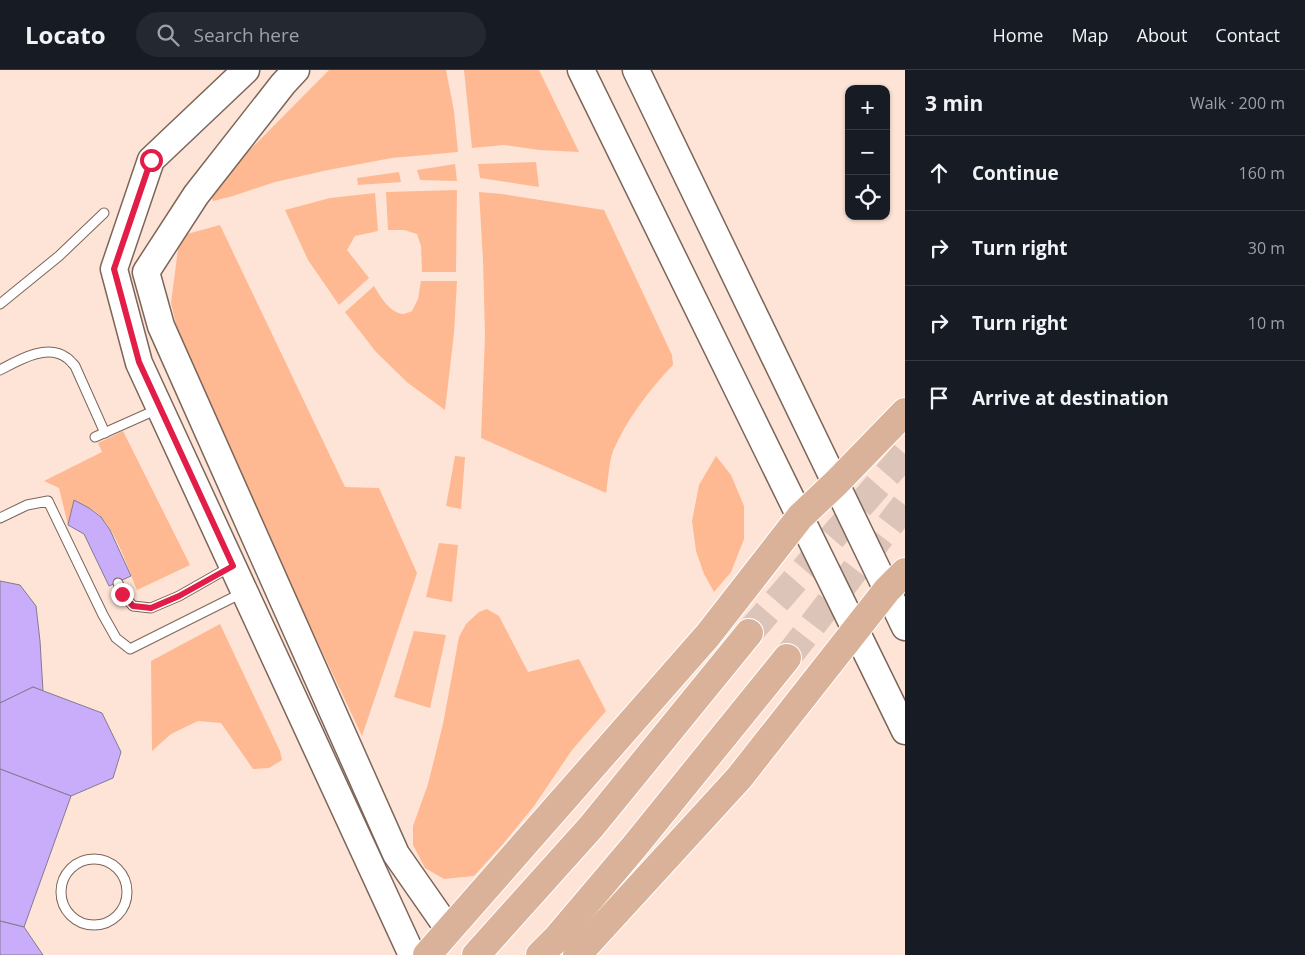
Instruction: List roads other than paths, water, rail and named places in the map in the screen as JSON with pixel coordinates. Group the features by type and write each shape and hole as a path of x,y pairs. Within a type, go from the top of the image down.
{"main road":[{"path":"427,955 708,635 800,517 905,412"},
{"path":"578,955 739,778 896,581"},
{"path":"476,955 591,827 749,633"},
{"path":"540,955 556,939 634,847 787,658"}],"street":[{"path":"246,70 151,160 114,269 139,362 412,955"},
{"path":"296,70 196,194 146,272 161,326 396,854 449,930"},
{"path":"581,70 905,731"},
{"path":"636,70 836,483 896,581 905,627"}],"lane":[{"path":"0,304 59,256 104,213"},
{"path":"0,370 43,352 52,352 68,358 75,366 105,433"},
{"path":"95,437 160,408"},
{"path":"0,518 26,505 48,501 103,615 116,638 130,649 245,592"},
{"path":"118,582 122,594 133,606 151,608 179,596 233,566"},
{"path":"98,859 109,862 118,869 124,878 127,889 126,900 122,910 114,918 104,923 83,923 74,918 62,900 61,890 69,870 87,860 98,859"}],"tunnel":[{"path":"749,633 905,454"},
{"path":"787,658 905,505"}]}
